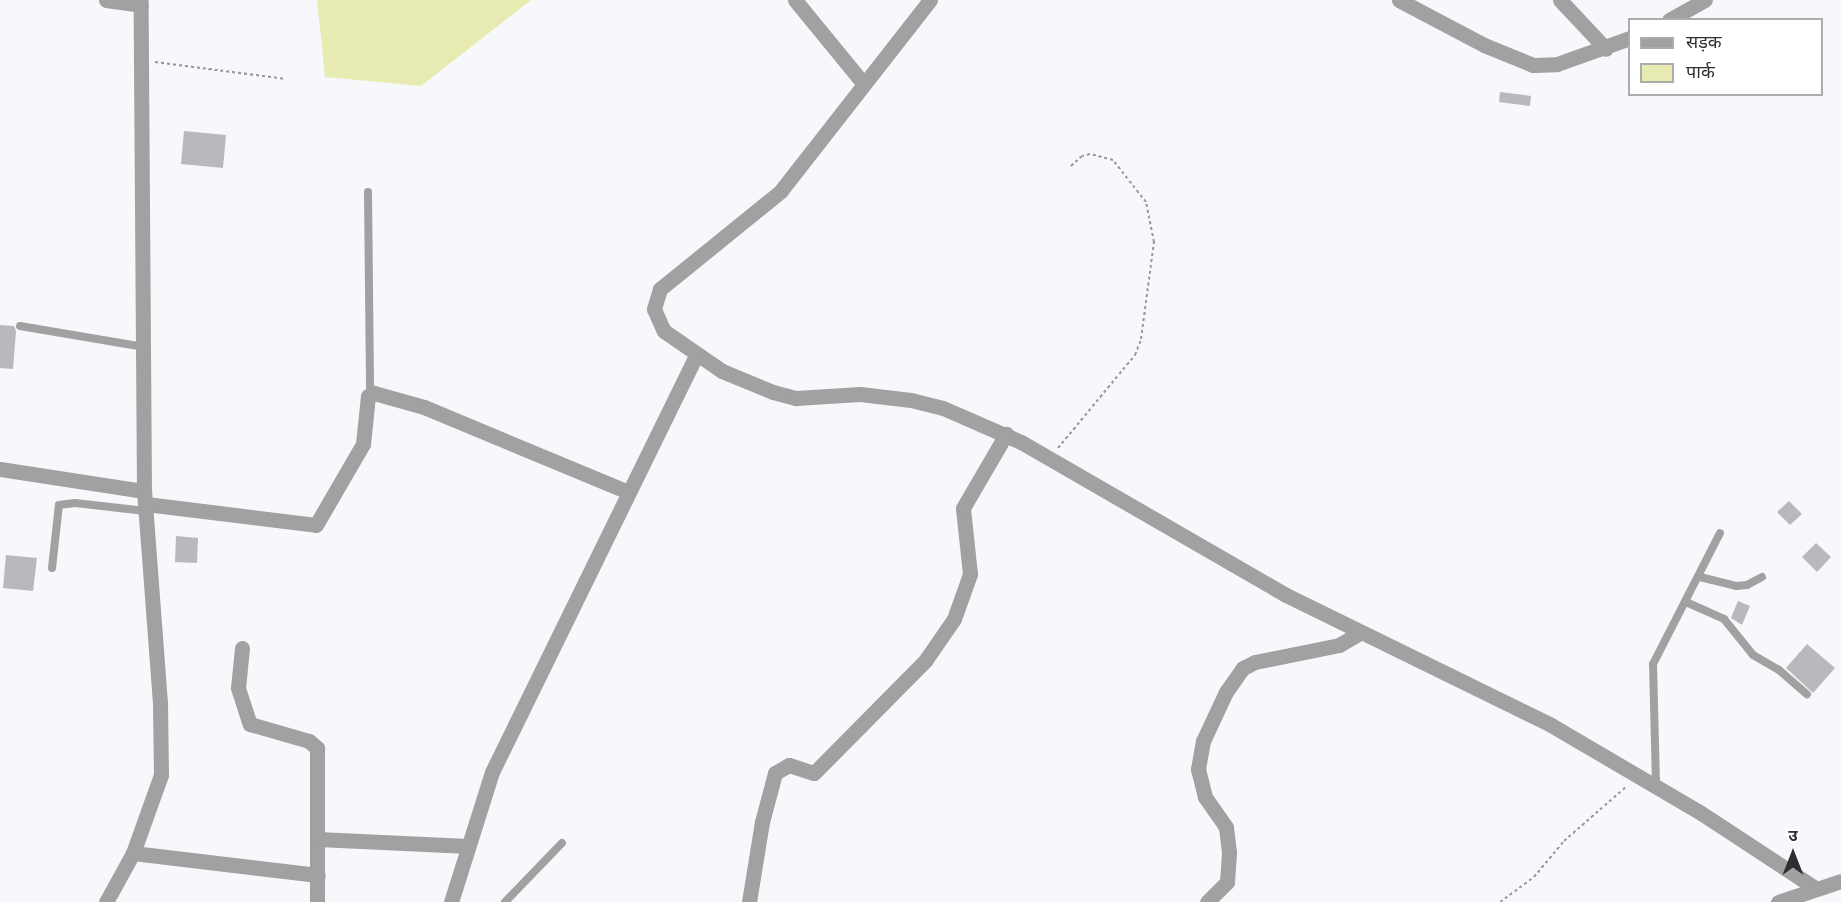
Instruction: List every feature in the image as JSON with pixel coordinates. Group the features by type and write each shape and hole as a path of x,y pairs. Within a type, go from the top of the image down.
{"street":[{"path":"106,0 141,2 145,502 160,703 161,775 133,853 106,902"},
{"path":"795,0 863,83"},
{"path":"930,0 781,190 660,289 654,309 657,321 696,356 773,392 796,398 860,394 911,400 943,408 1006,434 1050,457 1261,581 1360,633 1551,725 1656,787 1815,888"},
{"path":"1399,0 1484,45 1533,65 1549,65 1606,49 1628,38"},
{"path":"1560,0 1606,49"},
{"path":"1673,18 1705,0"},
{"path":"451,902 496,763 626,491 696,356"},
{"path":"0,469 145,502 316,525 363,444 370,393 424,407 626,491"},
{"path":"749,902 762,822 775,773 789,765 814,773 925,660 954,619 970,574 964,503 1006,434"},
{"path":"1207,902 1227,882 1229,852 1226,827 1205,797 1198,769 1203,741 1226,692 1243,668 1255,662 1339,645 1360,633"},
{"path":"242,648 238,688 250,724 309,741 317,748 317,902"},
{"path":"318,839 468,846"},
{"path":"133,853 318,875"},
{"path":"1778,902 1841,881"}],"lane":[{"path":"368,192 370,393"},
{"path":"20,326 144,347"},
{"path":"52,568 57,510 62,503 145,502"},
{"path":"1656,787 1653,664 1700,577 1720,533"},
{"path":"1700,577 1736,586 1754,583 1762,577"},
{"path":"1686,602 1724,619 1754,655 1779,670 1807,694"},
{"path":"505,902 562,843"}],"path":[{"path":"143,60 286,79"},
{"path":"1050,457 1135,355 1141,339 1154,242 1146,202 1113,160 1090,154 1082,156 1071,166"},
{"path":"1500,902 1534,877 1564,841 1600,814 1636,776"}],"green space":[{"path":"317,0 531,0 421,86 325,77"}],"building":[{"path":"1500,92 1531,96 1530,106 1499,102"},
{"path":"184,131 226,135 223,168 181,164"},
{"path":"0,325 14,326 16,331 13,369 0,368"},
{"path":"1789,501 1802,514 1790,525 1777,512"},
{"path":"176,536 198,538 197,563 175,562"},
{"path":"1816,543 1831,557 1817,572 1802,557"},
{"path":"6,555 37,558 33,591 3,588"},
{"path":"1738,601 1750,606 1742,625 1731,618"},
{"path":"1807,644 1835,668 1813,693 1786,668"}]}
